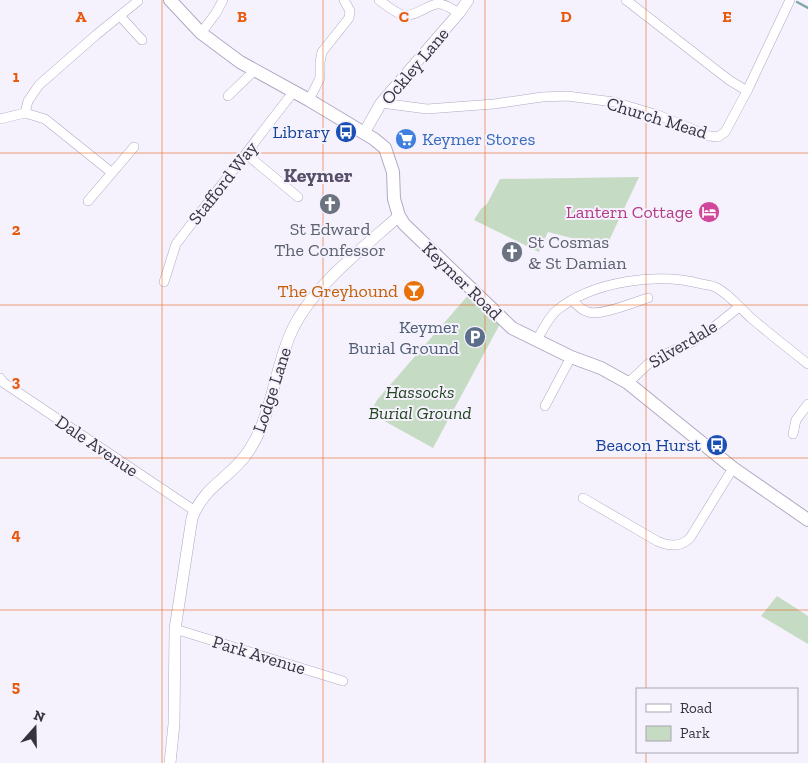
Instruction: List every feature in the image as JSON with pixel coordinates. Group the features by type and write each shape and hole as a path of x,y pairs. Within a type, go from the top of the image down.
{"main road":[{"name":"Keymer Road","path":"170,0 201,33 254,71 310,100 364,133 384,148 393,172 394,199 399,216 404,224 512,328 571,357 601,368 628,383 734,468 808,520"}],"street":[{"path":"201,33 216,14 223,0"},
{"path":"310,100 320,78 322,52 349,18 350,11 344,0"},
{"path":"380,0 402,14 408,15 422,11 437,4 446,6 459,14"},
{"name":"Ockley Lane","path":"364,133 381,103 459,14 468,0"},
{"path":"627,0 729,80 747,91"},
{"name":"Church Mead","path":"381,103 427,109 567,96 614,102 658,115 709,136 718,137 725,132 747,91 790,0"},
{"path":"25,113 28,101 39,85 138,1"},
{"path":"120,16 142,40"},
{"path":"228,96 254,71"},
{"name":"Stafford Way","path":"164,282 176,244 294,91"},
{"path":"0,119 25,113 45,119 112,172"},
{"path":"88,201 134,147"},
{"path":"246,154 298,197"},
{"name":"Lodge Lane","path":"170,763 174,724 175,629 192,518 203,496 232,472 262,428 285,349 299,315 330,278 399,216"},
{"path":"537,340 555,312 584,294 608,286 640,280 658,278 684,279 715,287 808,364"},
{"path":"572,300 579,308 594,312 648,298"},
{"name":"Silverdale","path":"628,383 654,360 710,331 739,307"},
{"path":"546,406 571,357"},
{"name":"Dale Avenue","path":"0,378 4,383 195,511"},
{"path":"793,434 796,420 808,404"},
{"path":"583,498 657,541 674,546 686,542 690,538 734,468"},
{"name":"Park Avenue","path":"175,629 343,681"}],"green space":[{"path":"639,177 606,247 548,232 539,252 474,220 481,209 487,204 500,179"},
{"name":"Hassocks Burial Ground","path":"471,292 501,322 433,448 370,413 377,400"},
{"path":"777,596 808,616 808,644 761,616"}],"waterway":[{"path":"797,2 808,8"}],"place":[{"name":"Library","path":"346,132"},
{"name":"Keymer Stores","path":"406,139"},
{"name":"St Edward The Confessor","path":"330,204"},
{"name":"Lantern Cottage","path":"709,212"},
{"name":"St Cosmas & St Damian","path":"512,252"},
{"name":"The Greyhound","path":"414,291"},
{"name":"Keymer Burial Ground","path":"475,337"},
{"name":"Beacon Hurst","path":"717,445"}],"district":[{"name":"Keymer","path":"318,175"}]}
